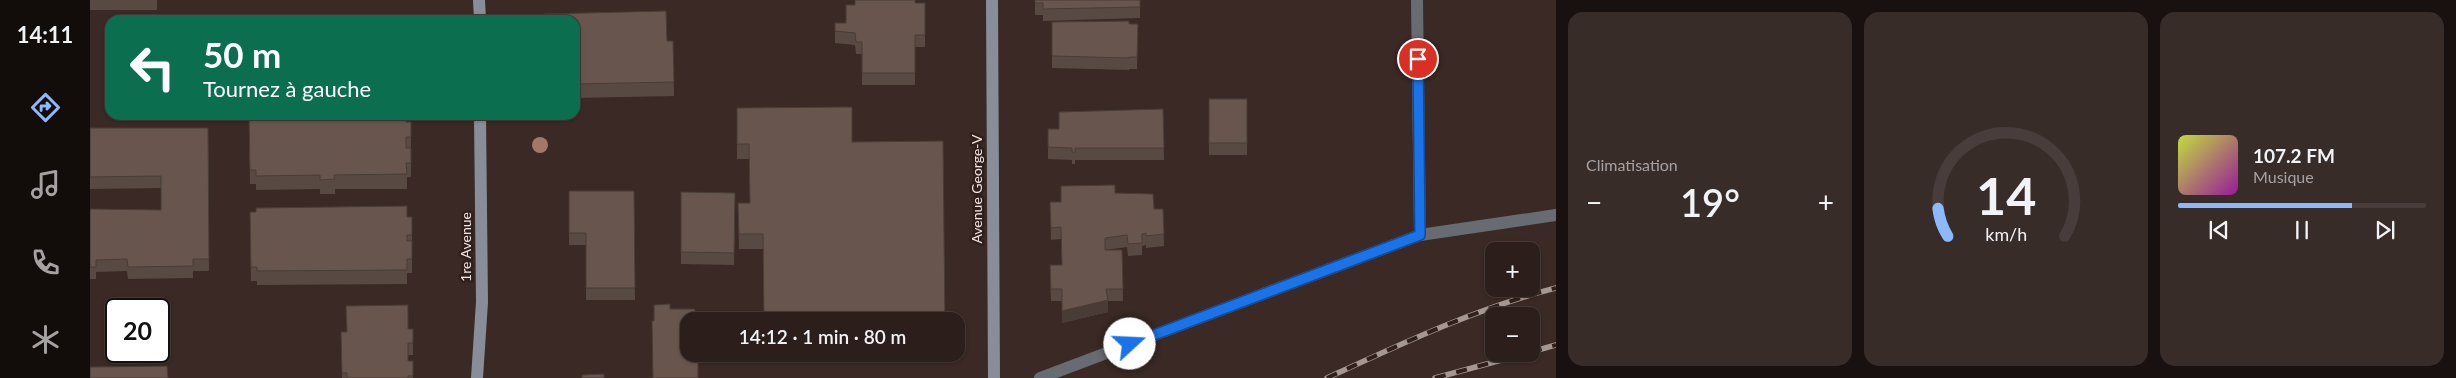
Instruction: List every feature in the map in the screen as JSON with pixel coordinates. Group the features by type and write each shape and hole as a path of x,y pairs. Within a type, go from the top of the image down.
{"street":[{"path":"479,0 480,15"},
{"name":"Avenue George-V","path":"992,0 994,378"},
{"name":"1re Avenue","path":"477,378 482,302 480,120"}],"lane":[{"path":"1417,0 1420,235"},
{"path":"1040,378 1420,235 1556,215"}],"building":[{"path":"855,0 915,0 915,3 925,3 925,35 915,35 915,73 862,73 862,42 856,42 855,33 835,31 835,23 846,23 846,5 855,5"},
{"path":"1035,0 1140,0 1140,7 1043,9 1043,3 1035,3"},
{"path":"666,11 667,41 673,41 674,82 580,84 580,15 544,14"},
{"path":"1129,21 1129,24 1138,24 1137,57 1052,56 1052,22"},
{"path":"1209,99 1247,99 1247,143 1209,143"},
{"path":"852,107 852,142 943,141 945,312 764,312 763,234 739,234 738,203 750,203 749,144 737,144 737,108"},
{"path":"1163,109 1164,148 1075,148 1075,152 1072,152 1072,148 1048,147 1048,129 1059,129 1059,112"},
{"path":"249,120 406,120 406,122 411,122 411,137 406,137 406,148 411,148 411,163 406,163 407,174 334,175 335,179 320,180 320,175 256,176 256,170 250,170"},
{"path":"90,128 208,128 209,259 193,259 193,266 128,267 127,259 96,260 96,267 90,267 90,209 161,210 161,176 90,177"},
{"path":"1115,185 1115,193 1153,194 1154,209 1163,209 1164,234 1146,236 1146,233 1142,234 1142,243 1128,244 1127,235 1105,238 1105,250 1122,250 1123,289 1106,289 1108,300 1062,311 1062,289 1051,289 1050,265 1062,265 1061,227 1051,228 1050,202 1061,202 1061,186"},
{"path":"569,191 634,191 635,288 586,288 586,233 569,233"},
{"path":"681,192 735,193 734,253 681,252"},
{"path":"407,206 407,217 412,217 412,235 407,235 407,241 412,241 412,259 407,259 407,270 257,271 257,267 251,267 250,212 256,212 256,208"},
{"path":"670,304 670,309 695,309 695,312 680,312 680,362 698,362 698,378 653,378 652,321 654,321 654,305"},
{"path":"408,305 408,329 413,329 413,343 408,343 408,361 413,361 413,376 408,376 408,378 347,378 347,373 342,373 341,332 347,332 346,306"},
{"path":"167,366 168,378 90,378 90,367"},
{"path":"604,374 604,378 582,378 582,375"}],"railway":[{"path":"1327,378 1468,316 1556,288"},
{"path":"1540,349 1556,345"},
{"path":"1435,378 1494,362"}],"route":[{"path":"1130,344 1420,235 1418,59"}]}
